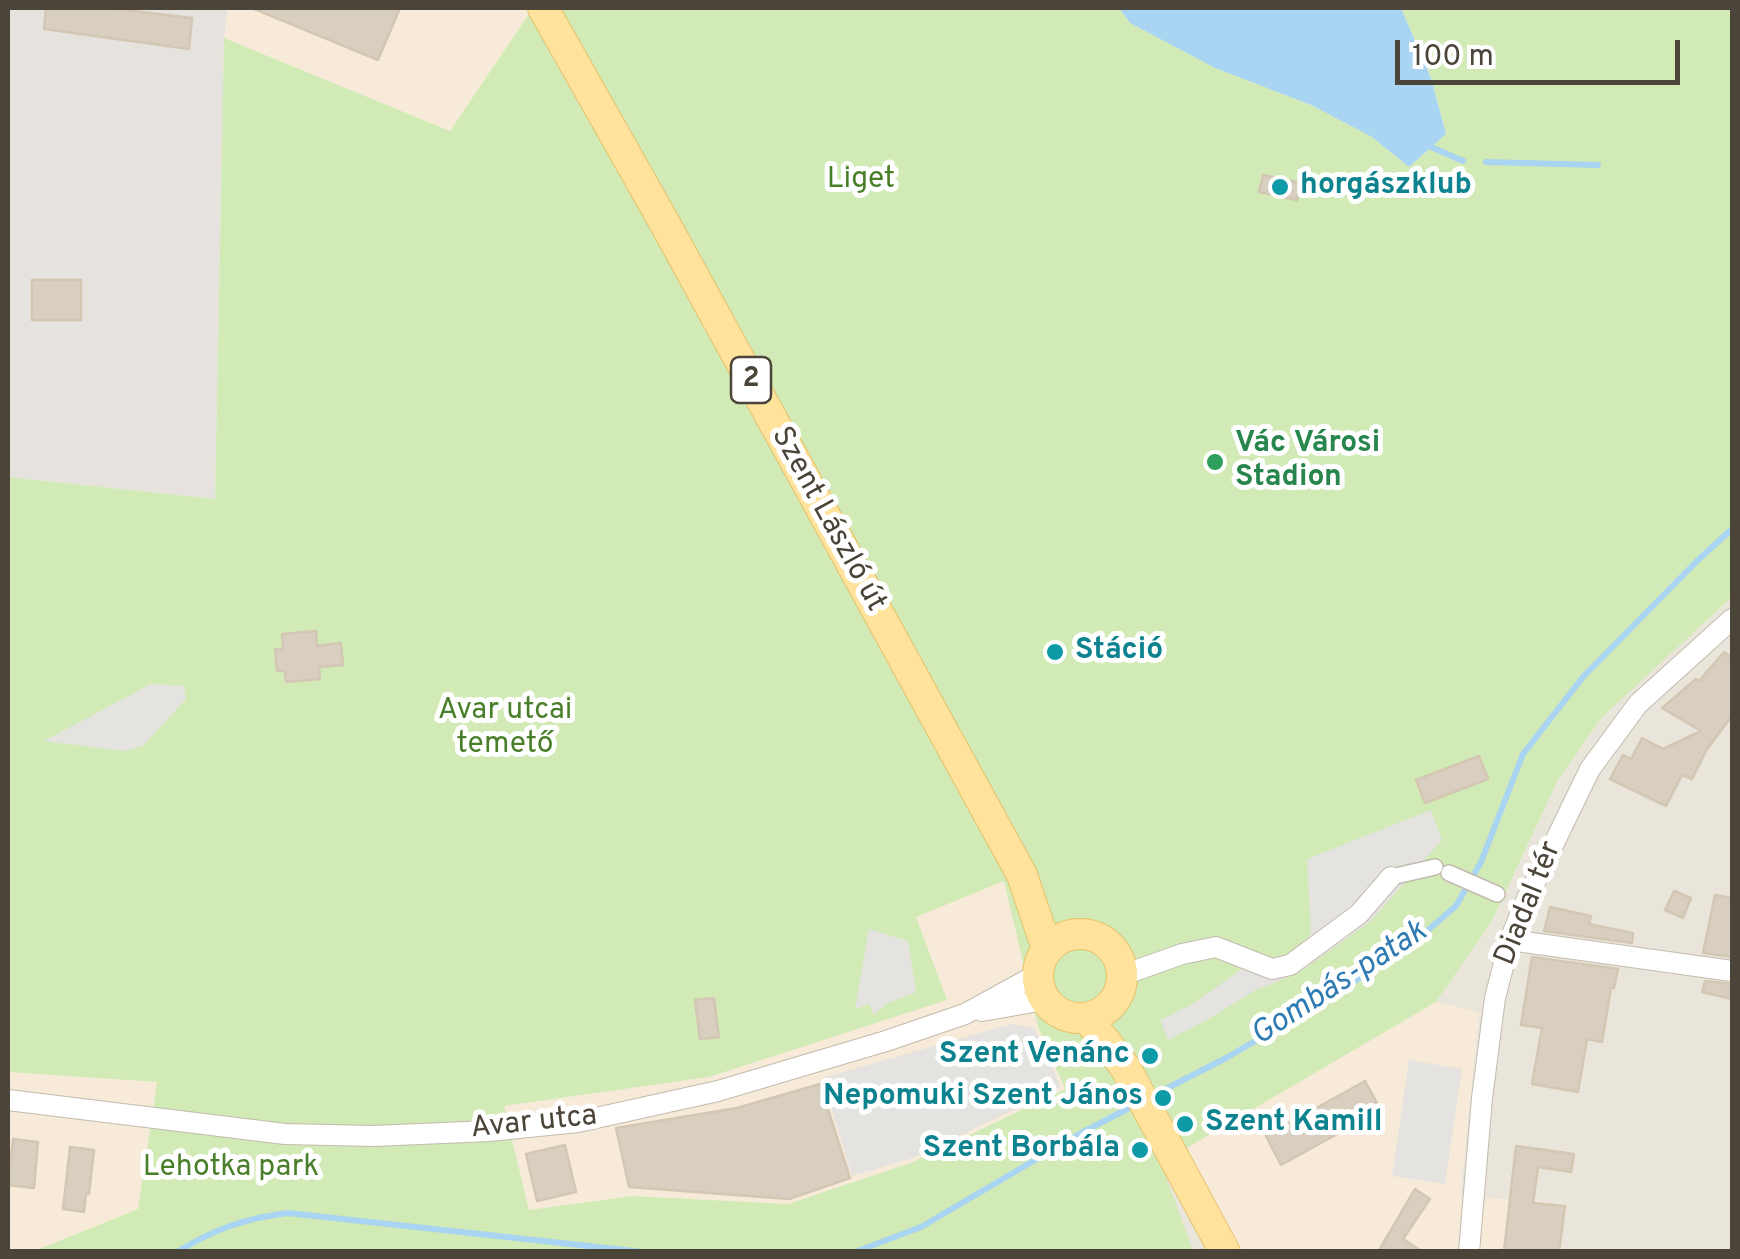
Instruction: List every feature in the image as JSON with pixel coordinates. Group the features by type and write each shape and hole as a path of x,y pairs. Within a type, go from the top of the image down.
{"main road":[{"name":"Szent László út","path":"543,8 1022,875 1051,964"},
{"path":"1108,998 1071,1017 1056,1011 1051,964 1087,934 1112,947 1119,959 1108,998 1125,1067 1225,1252"}],"street":[{"name":"Diadal tér","path":"1469,1252 1495,998 1510,940 1530,891 1590,769 1638,704 1732,619"},
{"path":"1108,998 1182,954 1216,948 1272,969 1290,965 1359,914 1390,877 1442,870 1498,894"},
{"path":"1510,940 1732,972"},
{"name":"Avar utca","path":"8,1100 284,1134 374,1136 578,1122 700,1095 886,1042 966,1014 1051,964"}],"shaded area":[{"path":"8,8 228,8 224,38 215,499 8,477"},
{"path":"228,8 533,8 450,131 224,38"},
{"path":"1732,597 1732,1251 1560,1251 1565,1204 1460,1197 1479,1013 1436,1002 1492,921 1558,780 1602,716"},
{"path":"151,684 184,686 186,699 143,746 124,751 44,741"},
{"path":"1431,810 1442,840 1371,921 1300,972 1254,991 1168,1040 1160,1020 1194,1003 1246,966 1260,971 1299,950 1311,933 1307,859"},
{"path":"1004,880 1038,1027 1065,1089 913,1162 788,1204 632,1196 529,1210 504,1106 709,1077 946,999 916,917"},
{"path":"869,929 908,941 916,992 886,1004 874,1015 869,1004 855,1009"},
{"path":"1436,1002 1479,1012 1460,1196 1566,1204 1560,1251 1238,1251 1182,1150"},
{"path":"1011,1024 1035,1028 1061,1087 916,1157 852,1176 822,1078"},
{"path":"1409,1060 1462,1069 1445,1184 1392,1176"},
{"path":"8,1072 157,1082 138,1209 34,1251 8,1252"},
{"path":"1160,1163 1238,1251 1193,1251"}],"green space":[{"path":"533,8 1119,8 1130,23 1215,68 1311,105 1372,137 1409,167 1446,134 1431,78 1401,8 1732,8 1732,597 1602,717 1558,780 1492,921 1436,1002 1161,1163 1193,1251 34,1251 138,1209 157,1082 8,1072 8,477 215,499 224,38 450,131","holes":["1004,881 1038,1027 1065,1089 913,1162 788,1204 632,1196 529,1210 504,1106 709,1077 947,1000 916,917"]}],"water":[{"path":"1119,8 1401,8 1431,78 1446,134 1409,167 1372,137 1311,105 1215,68 1130,23"}],"building":[{"path":"46,8 108,8 192,18 189,49 44,29"},
{"path":"252,8 400,8 378,60"},
{"name":"horgászklub","path":"1263,175 1300,183 1297,200 1259,192"},
{"path":"32,280 81,280 81,320 32,320"},
{"path":"316,631 317,646 341,643 343,665 319,667 320,679 286,682 285,671 277,671 275,649 283,649 282,634"},
{"path":"1724,652 1732,658 1732,716 1707,749 1692,779 1682,775 1666,806 1610,779 1623,755 1631,759 1642,738 1663,749 1701,731 1662,708 1696,679 1699,681"},
{"path":"1479,756 1488,779 1425,803 1416,780"},
{"path":"1674,891 1691,898 1683,918 1665,910"},
{"path":"1715,895 1732,898 1732,957 1703,953"},
{"path":"1550,907 1591,916 1589,924 1633,933 1632,943 1544,931"},
{"path":"1532,957 1618,969 1602,1042 1587,1039 1578,1092 1532,1084 1542,1028 1521,1025"},
{"path":"1705,981 1732,984 1732,999 1702,992"},
{"path":"714,998 719,1037 700,1039 695,1000"},
{"path":"1365,1081 1381,1110 1281,1165 1266,1136"},
{"path":"820,1084 850,1178 789,1199 629,1187 616,1128 737,1108"},
{"path":"13,1139 38,1142 34,1188 8,1185"},
{"path":"565,1145 576,1192 537,1201 526,1154"},
{"path":"1516,1146 1574,1154 1571,1172 1538,1167 1533,1203 1565,1206 1559,1252 1504,1252"},
{"path":"70,1147 94,1150 84,1212 63,1209"},
{"path":"1415,1189 1430,1199 1403,1239 1423,1252 1378,1252"}],"waterway":[{"path":"1431,147 1463,161"},
{"path":"1486,162 1598,165"},
{"name":"Gombás-patak","path":"1152,1096 1228,1057 1338,992 1413,943 1456,906 1481,862 1523,754 1583,677 1732,529"},
{"name":"Gombás-patak","path":"855,1252 921,1227 1137,1104"},
{"name":"Gombás-patak","path":"177,1252 231,1226 288,1213 643,1252"}],"place":[{"name":"horgászklub","path":"1280,187"},
{"name":"Vác Városi Stadion","path":"1215,462"},
{"name":"Stáció","path":"1055,652"},
{"name":"Szent Venánc","path":"1150,1056"},
{"name":"Nepomuki Szent János","path":"1163,1098"},
{"name":"Szent Kamill","path":"1185,1124"},
{"name":"Szent Borbála","path":"1140,1150"}],"park label":[{"name":"Liget","path":"861,181"},
{"name":"Avar utcai temető","path":"505,729"},
{"name":"Lehotka park","path":"231,1169"}]}
